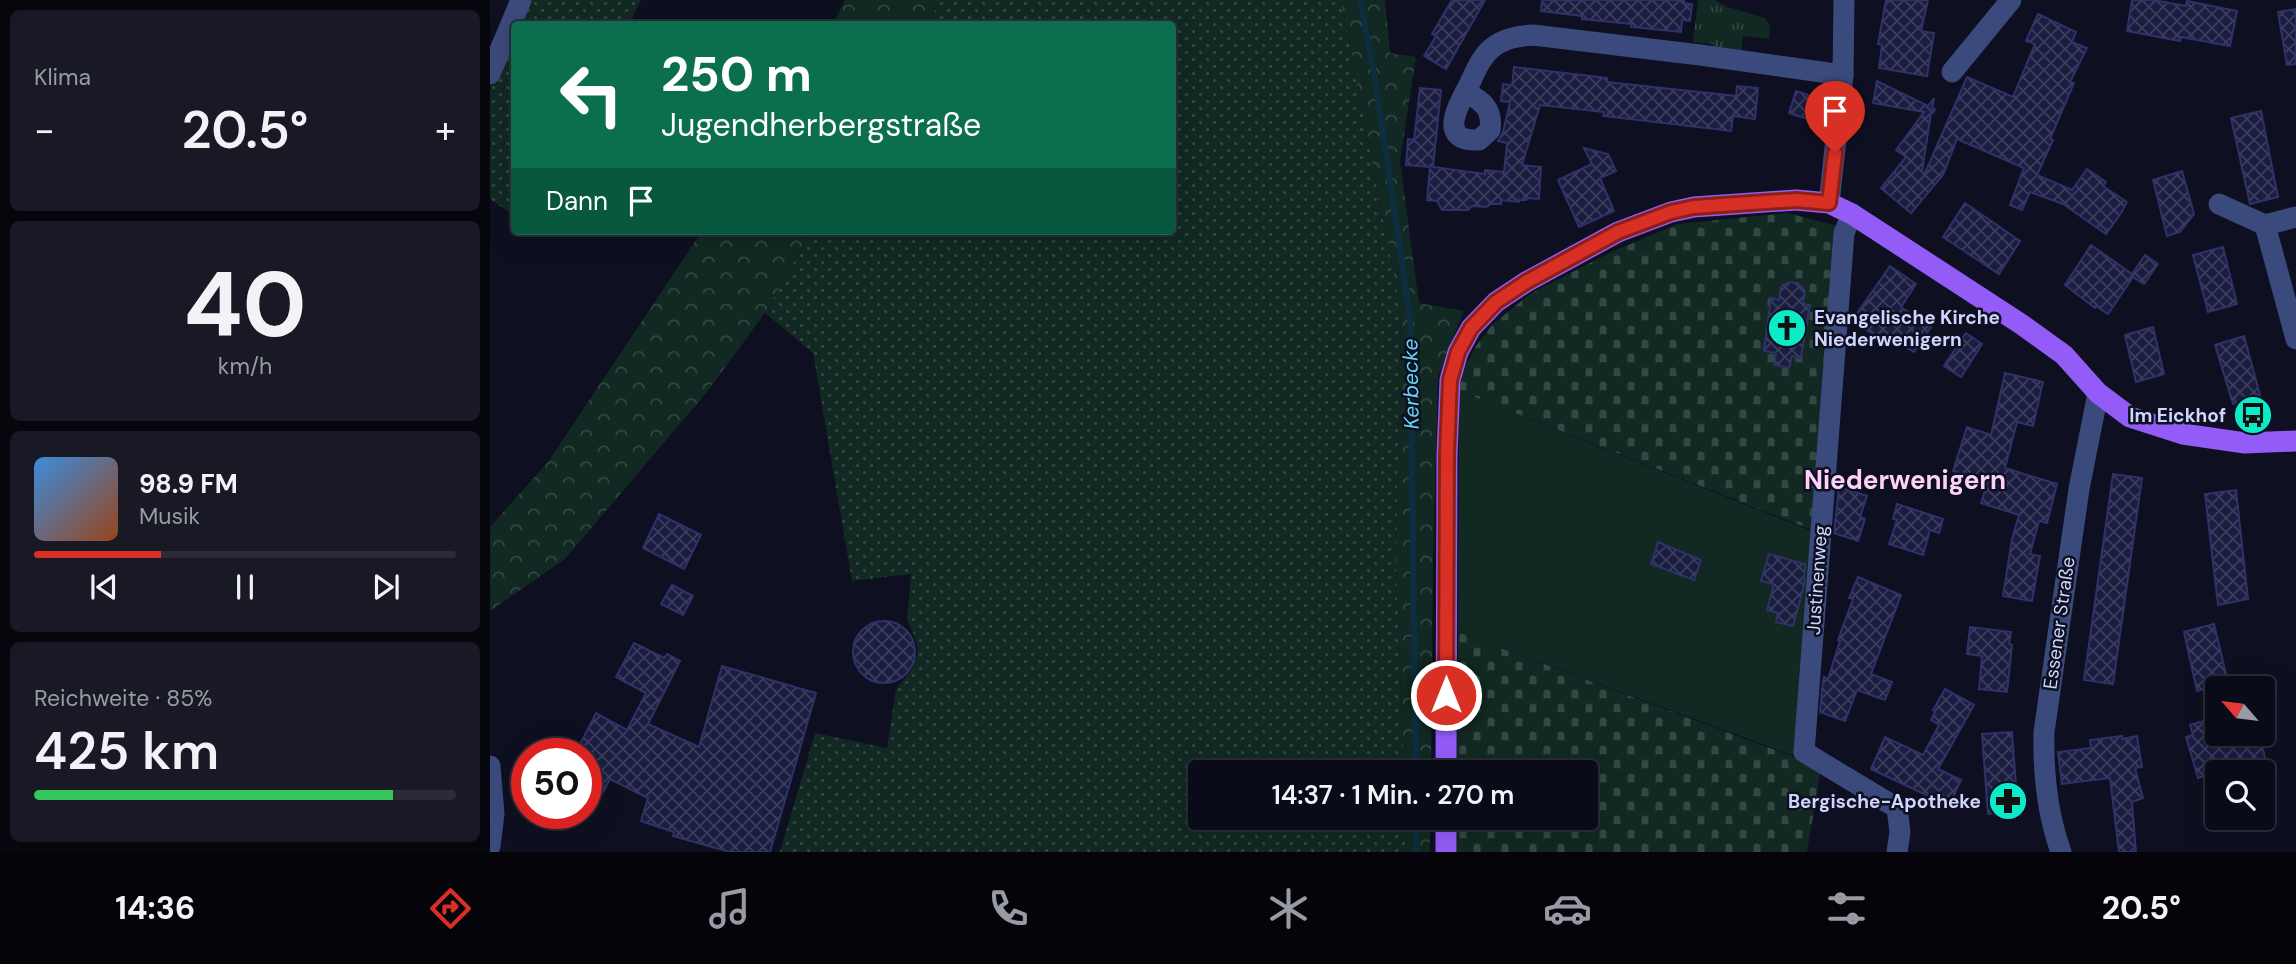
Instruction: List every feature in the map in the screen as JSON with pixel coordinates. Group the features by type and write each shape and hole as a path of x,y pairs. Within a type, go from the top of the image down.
{"main road":[{"path":"1446,760 1447,455 1450,380 1463,340 1482,315 1510,292 1618,232 1671,212 1694,207 1796,200 1829,203 1852,214 2021,324 2064,355 2098,393 2130,417 2183,434 2245,443 2296,441"},
{"path":"1446,830 1446,852"}],"street":[{"path":"512,21 521,0"},
{"path":"1829,203 1843,75 1844,0"},
{"path":"1952,72 2011,0"},
{"path":"490,74 511,24"},
{"path":"1465,92 1489,50 1511,38 1533,35 1843,75"},
{"path":"2219,204 2265,225 2296,217"},
{"name":"Justinenweg","path":"1852,214 1844,233 1804,752 1897,808 1900,832 1897,852"},
{"path":"2265,225 2296,339"},
{"name":"Essener Straße","path":"2061,852 2048,803 2043,764 2044,732 2078,489 2098,393"},
{"path":"490,765 494,814 490,846"}],"green space":[{"path":"528,0 641,0 630,21 519,21"},
{"path":"845,0 941,0 929,21 834,21"},
{"path":"941,0 1341,0 1401,312 1396,564 1404,760 1188,760 1188,830 1406,830 1407,852 780,852 815,733 887,748 896,689 911,671 918,652 907,620 911,574 852,581 813,353 765,313 809,235 1176,235 1176,21 929,21"},
{"path":"1341,0 1385,0 1390,53 1416,57 1400,161 1419,303 1464,311 1438,377 1431,760 1404,760 1396,564 1401,312"},
{"path":"1698,0 1715,0 1728,7 1765,18 1770,26 1769,39 1743,36 1741,53 1713,49 1713,44 1693,42"},
{"path":"511,40 511,213 490,199 490,90"},
{"path":"1788,213 1837,226 1812,530 1459,391 1464,369 1476,346 1492,325 1530,294 1609,253 1678,224"},
{"path":"699,235 809,235 765,313 707,392 565,559 490,611 490,527 548,462"},
{"path":"1459,391 1812,531 1794,756 1458,632"},
{"path":"1458,632 1794,757 1820,774 1807,852 1457,852 1457,830 1598,830 1598,760 1457,760"},
{"path":"1406,830 1430,830 1430,852 1407,852"}],"building":[{"path":"1452,0 1485,0 1446,69 1424,56 1436,36 1432,34"},
{"path":"1542,0 1684,0 1684,3 1692,4 1690,21 1682,20 1681,32 1631,27 1632,24 1582,19 1582,16 1541,11"},
{"path":"1886,0 1928,0 1921,31 1934,33 1927,76 1879,68 1882,45 1878,44"},
{"path":"2132,0 2153,0 2186,6 2187,1 2237,11 2230,46 2181,37 2180,41 2127,31"},
{"path":"2296,9 2296,64 2287,65 2278,12"},
{"path":"2038,14 2076,32 2072,42 2087,48 2070,82 2074,83 2037,175 2072,190 2087,169 2106,182 2103,186 2127,202 2121,213 2106,234 2063,204 2030,192 2022,210 2010,205 2024,168 1957,139 1943,175 1911,213 1881,188 1906,157 1896,150 1924,112 1873,103 1877,81 1928,106 1934,98 1932,108 1935,109 1931,113 1922,172 1925,173 1967,77 2013,97 2035,44 2026,41"},
{"path":"1514,67 1607,78 1607,82 1736,96 1737,86 1758,88 1755,119 1733,116 1731,131 1603,116 1604,112 1540,105 1522,165 1541,167 1539,199 1528,198 1519,202 1501,200 1501,204 1490,204 1487,207 1442,210 1437,201 1427,200 1430,167 1406,165 1408,139 1414,140 1420,88 1441,90 1433,167 1485,174 1485,170 1504,172 1507,143 1498,141 1503,132 1510,102 1501,101 1503,84 1512,85"},
{"path":"1796,91 1824,100 1817,122 1789,113"},
{"path":"2261,111 2278,197 2250,204 2231,118"},
{"path":"1584,148 1608,154 1616,171 1600,178 1614,211 1579,227 1558,180 1592,164"},
{"path":"2182,171 2194,214 2180,232 2167,236 2153,180"},
{"path":"1965,203 2020,241 1999,274 1943,237"},
{"path":"2091,245 2132,274 2145,255 2158,264 2144,284 2133,277 2108,314 2096,306 2095,308 2065,285"},
{"path":"2223,247 2237,304 2208,312 2193,255"},
{"path":"1890,266 1916,284 1901,307 1931,327 1914,352 1888,336 1885,342 1857,324 1858,312"},
{"name":"Evangelische Kirche Niederwenigern","path":"1789,282 1798,283 1805,291 1803,304 1810,305 1801,358 1792,356 1789,368 1774,365 1776,353 1764,351 1771,298 1779,300 1781,287"},
{"path":"2153,327 2164,374 2136,382 2125,335"},
{"path":"1966,333 1982,344 1961,377 1944,366"},
{"path":"2244,336 2260,395 2233,404 2215,345"},
{"path":"2005,373 2043,382 2033,426 2017,422 2005,468 2057,484 2047,523 2039,521 2030,554 2040,556 2032,601 2003,596 2012,539 2019,515 1981,503 1988,481 1953,471 1967,427 1991,435"},
{"path":"2113,474 2142,478 2113,684 2084,680"},
{"path":"1839,487 1867,496 1860,517 1865,519 1858,541 1834,533"},
{"path":"2236,490 2248,599 2218,605 2205,494"},
{"path":"1897,504 1943,519 1939,533 1930,530 1923,555 1889,544 1897,520 1893,519"},
{"path":"659,514 701,535 684,569 643,548"},
{"path":"1658,542 1701,560 1694,580 1651,564"},
{"path":"1769,554 1805,564 1804,586 1793,626 1776,622 1778,613 1767,610 1774,584 1761,581"},
{"path":"1858,577 1901,595 1871,674 1892,682 1885,700 1857,690 1845,721 1820,712 1823,680 1824,677 1828,679 1853,599 1849,598"},
{"path":"672,585 693,596 683,615 661,604"},
{"path":"884,621 906,630 915,652 906,674 884,683 862,674 853,652 862,630"},
{"path":"2214,624 2227,676 2205,676 2205,689 2197,691 2184,632"},
{"path":"1970,627 2011,632 2007,692 1979,689 1982,656 1967,654"},
{"path":"634,643 664,658 667,654 680,661 648,724 699,747 722,666 816,693 770,852 730,852 673,836 674,832 641,821 648,798 610,779 602,794 602,738 583,738 596,713 627,730 646,693 616,677"},
{"path":"1945,689 1974,705 1938,769 1961,780 1949,806 1871,769 1885,737 1923,755 1939,725 1931,720 1935,712 1933,710"},
{"path":"2205,721 2205,746 2262,746 2265,760 2205,760 2205,776 2198,778 2186,737 2193,735 2190,725"},
{"path":"2012,732 2018,811 1988,814 1982,734"},
{"path":"2122,736 2122,739 2137,736 2142,767 2135,768 2143,798 2132,802 2136,852 2119,852 2110,778 2062,784 2058,752 2091,748 2090,740"}],"waterway":[{"name":"Kerbecke","path":"1360,0 1375,79 1410,316 1416,760"},
{"name":"Kerbecke","path":"1416,830 1416,852"}],"place":[{"name":"Evangelische Kirche Niederwenigern","path":"1787,328"},
{"name":"Im Eickhof","path":"2253,415"},
{"name":"Bergische-Apotheke","path":"2008,801"}],"district":[{"name":"Niederwenigern","path":"1905,480"}],"route":[{"path":"1446,695 1450,380 1458,352 1471,328 1496,302 1526,282 1618,232 1671,212 1694,207 1796,200 1829,203 1835,153"}]}
